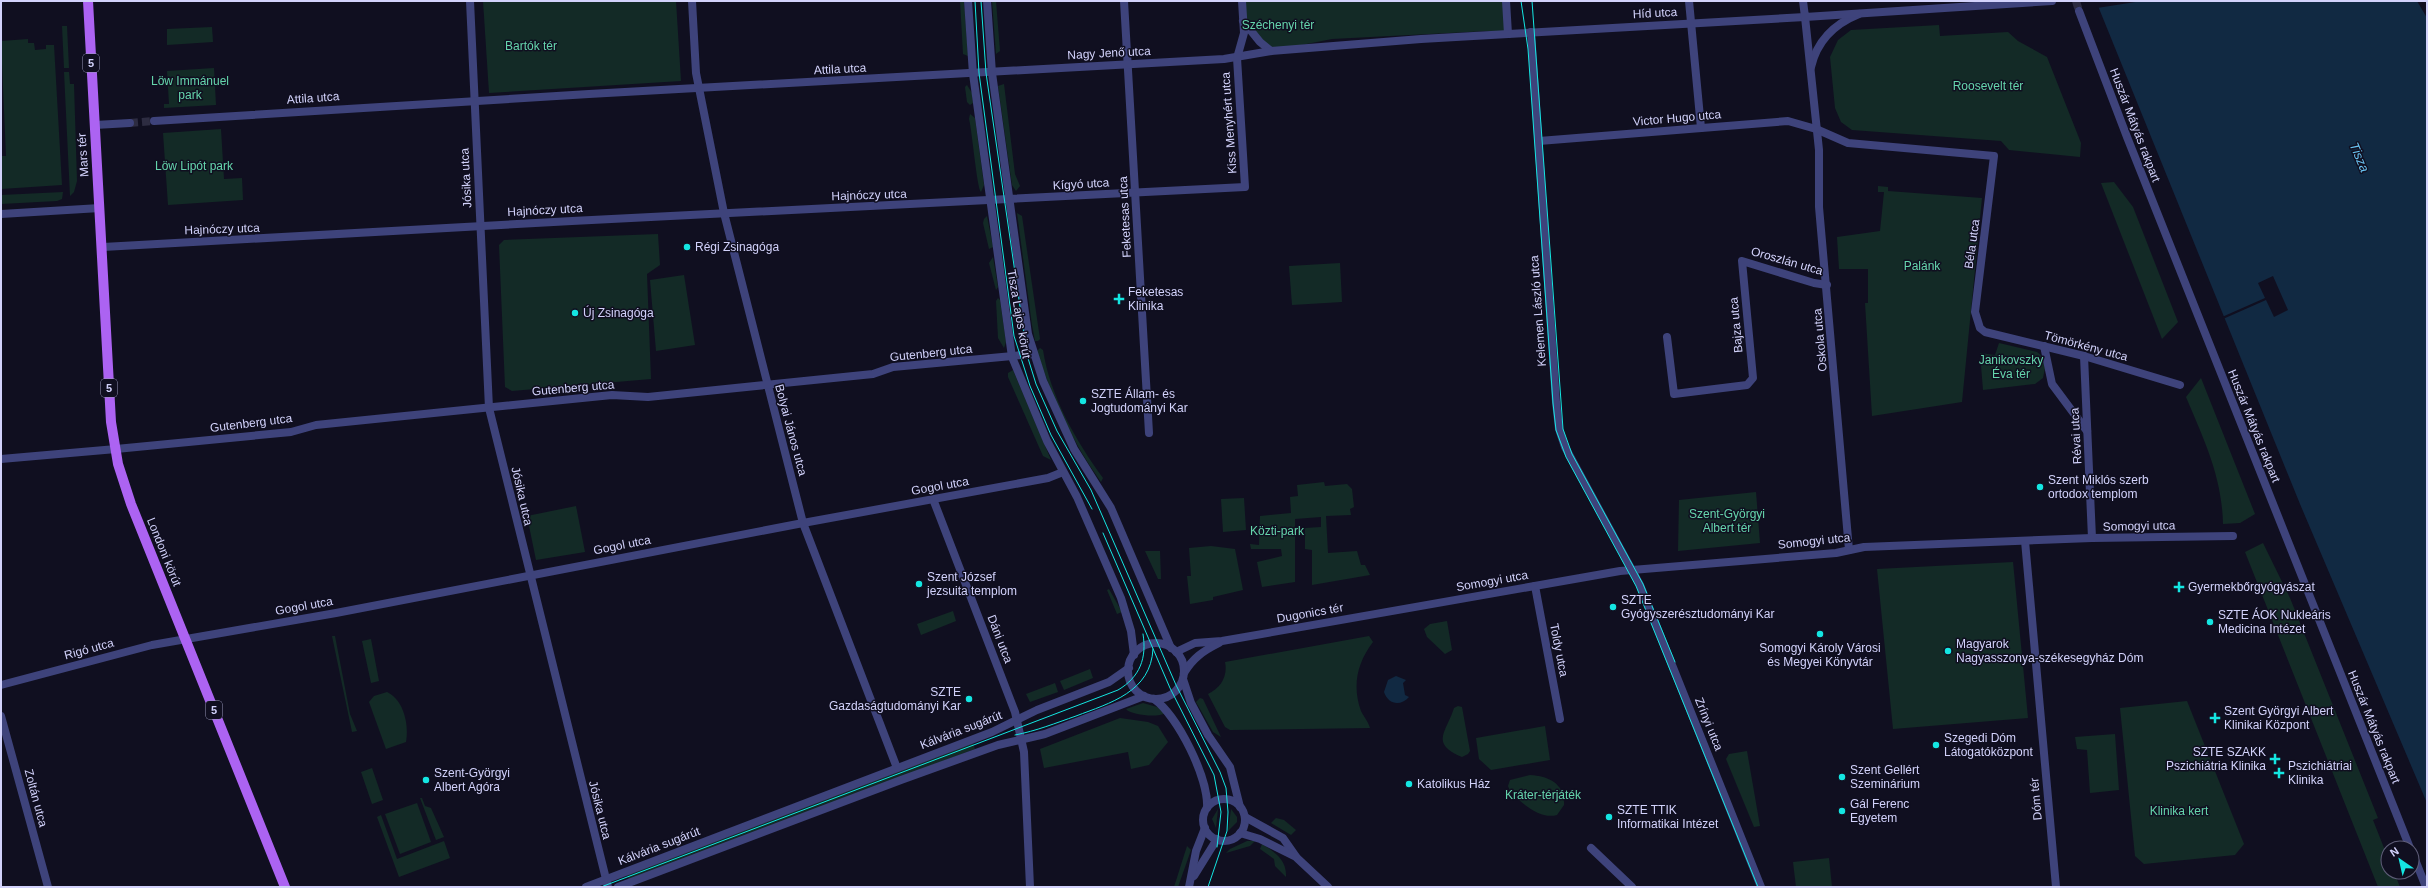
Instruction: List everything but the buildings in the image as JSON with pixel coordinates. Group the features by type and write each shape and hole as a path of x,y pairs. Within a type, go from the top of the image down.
{"main road":[{"name":"Mars tér","path":"88,1 100,208"},
{"name":"Londoni körút","path":"100,208 111,422 116,449 131,504 285,887"}],"street":[{"path":"470,1 475,101 699,88 692,1"},
{"name":"Tisza Lajos körút","path":"968,1 973,74 1012,357 1032,408 1063,472 1077,497 1121,598 1132,631 1134,656"},
{"name":"Tisza Lajos körút","path":"987,1 992,72 1028,334 1033,354 1074,449 1110,508 1173,650"},
{"name":"Feketesas utca","path":"1124,1 1149,433"},
{"path":"1237,58 1243,40 1242,1"},
{"path":"1506,1 1508,34"},
{"path":"1689,1 1701,128"},
{"path":"1804,1 1816,129"},
{"name":"Híd utca","path":"1531,32 1805,17 2052,1"},
{"name":"Huszár Mátyás rakpart","path":"2079,11 2130,144 2407,840"},
{"path":"1810,72 1817,50 1823,40 1834,28 1847,19 1862,13"},
{"path":"1243,20 1260,42 1271,50"},
{"path":"1237,58 1271,50 1531,32"},
{"name":"Kelemen László utca","path":"1531,32 1559,430 1569,456 1632,570"},
{"name":"Nagy Jenő utca","path":"983,73 1237,58"},
{"name":"Kiss Menyhért utca","path":"1237,58 1245,187"},
{"name":"Attila utca","path":"699,88 983,73"},
{"name":"Bolyai János utca","path":"699,88 724,213 803,523 897,768"},
{"name":"Attila utca","path":"154,121 475,101"},
{"name":"Jósika utca","path":"475,101 489,408 529,575 607,883"},
{"name":"Victor Hugo utca","path":"1539,141 1788,121 1816,129"},
{"path":"95,125 130,123"},
{"name":"Béla utca","path":"1816,129 1848,143 1994,156 1975,312 1977,324 1985,332"},
{"name":"Oskola utca","path":"1816,129 1819,150 1819,207 1849,550"},
{"name":"Kígyó utca","path":"990,202 1245,187"},
{"name":"Hajnóczy utca","path":"103,247 724,213 990,202"},
{"path":"1,214 100,208"},
{"name":"Oroszlán utca","path":"1742,261 1814,283 1827,285"},
{"name":"Bajza utca","path":"1667,337 1674,394 1747,385 1753,378 1742,261"},
{"name":"Tömörkény utca","path":"1985,332 2084,356 2180,385"},
{"path":"2044,346 2052,384 2088,432"},
{"name":"Gutenberg utca","path":"1,459 291,432 316,425 612,395 648,397 767,385 873,374 893,367 1033,354"},
{"name":"Révai utca","path":"2084,356 2092,538"},
{"name":"Gogol utca","path":"184,639 336,613 803,523 1048,478 1063,472"},
{"name":"Dáni utca","path":"933,499 1017,721"},
{"name":"Somogyi utca","path":"1402,610 1632,570 1773,558 1864,547 2092,538 2233,536"},
{"name":"Dóm tér","path":"2025,541 2056,887"},
{"name":"Zrínyi utca","path":"1632,570 1668,652 1761,887"},
{"name":"Toldy utca","path":"1535,586 1560,719"},
{"name":"Dugonics tér","path":"1173,650 1195,644 1222,641 1402,610"},
{"name":"Rigó utca","path":"1,685 152,645 184,639"},
{"name":"Dugonics tér","path":"1183,676 1190,662 1200,654 1222,641"},
{"path":"1017,721 1037,710 1109,682 1129,668 1134,656 1150,644 1163,644 1173,650 1181,659 1183,676 1191,703 1208,735 1230,767 1244,817 1240,833 1230,840 1217,839 1205,828"},
{"path":"1129,668 1132,685 1144,696 1154,699 1161,699 1173,694 1183,676"},
{"path":"1030,887 1021,739 1045,734 1144,696"},
{"path":"1154,699 1171,715 1201,771 1208,796 1207,808 1203,818 1205,828 1196,851 1190,884"},
{"name":"Zoltán utca","path":"1,716 48,887"},
{"name":"Kálvária sugárút","path":"586,887 607,883 1017,721 1021,739 998,745 901,780 618,887"},
{"path":"1207,808 1215,801 1226,799 1240,807"},
{"path":"1244,817 1283,838 1297,858 1328,887"},
{"path":"1240,833 1260,839 1297,858"},
{"path":"1190,884 1217,839"},
{"path":"1591,848 1632,887"},
{"path":"2420,872 2426,887"}],"green space":[{"name":"Bartók tér","path":"483,1 676,1 681,81 489,93"},
{"path":"960,1 964,1 968,56 963,54"},
{"path":"992,1 996,1 1000,51 996,54"},
{"name":"Széchenyi tér","path":"1242,1 1506,1 1508,34 1488,31 1332,39 1271,51 1250,32"},
{"name":"Roosevelt tér","path":"1939,25 1940,36 2008,32 2018,41 2047,57 2081,143 2080,157 2009,150 2001,141 1852,130 1841,122 1835,108 1830,57 1838,40 1851,30"},
{"path":"62,26 67,26 69,68 64,68"},
{"name":"Löw Immánuel park","path":"212,27 213,42 167,45 167,29"},
{"path":"28,39 28,43 34,43 35,50 46,49 46,45 54,45 62,185 1,189 1,156 6,156 1,41"},
{"name":"Löw Immánuel park","path":"214,68 216,105 164,108 164,104 169,104 167,71"},
{"path":"64,72 69,72 70,84 74,84 77,181 74,192 70,196"},
{"path":"1004,84 1015,174 1020,186 1016,191 1012,185 998,86"},
{"path":"967,85 972,93 973,103 970,105 967,102 965,87"},
{"path":"970,114 975,118 984,185 981,192 976,170 969,119"},
{"name":"Löw Lipót park","path":"221,129 224,179 242,178 243,200 168,205 163,133"},
{"path":"2114,182 2133,207 2178,322 2162,339 2101,183"},
{"name":"Palánk","path":"1878,186 1888,187 1888,191 1982,198 1962,402 1872,416 1865,303 1868,303 1868,269 1839,269 1837,237 1880,231 1884,192 1878,192"},
{"path":"63,192 62,199 57,201 1,204 1,195"},
{"path":"1017,213 1022,216 1040,339 1038,341 1035,341 1032,325"},
{"path":"987,216 993,247 989,249 983,223"},
{"path":"658,234 660,265 647,274 651,379 512,391 505,387 499,245 504,240"},
{"path":"993,257 998,287 996,290 989,263"},
{"path":"1340,263 1342,302 1292,305 1289,266"},
{"path":"684,275 695,345 656,351 650,280"},
{"path":"998,298 1000,300 1006,342 1004,348 998,338 996,301"},
{"name":"Janikovszky Éva tér","path":"1999,343 2037,352 2043,357 2045,368 2043,378 2035,384 1983,390 1980,353 1995,355"},
{"path":"1040,348 1043,350 1046,367 1058,401 1083,449 1103,478 1101,482 1081,451 1056,403 1037,351"},
{"path":"1013,370 1051,460 1043,456 1008,377 1008,373"},
{"path":"2201,378 2255,514 2240,523 2223,524 2222,507 2216,474 2186,397"},
{"name":"Közti-park","path":"1324,482 1325,486 1347,484 1352,489 1354,507 1350,509 1351,515 1326,516 1328,553 1357,551 1361,565 1365,565 1370,575 1312,585 1312,550 1305,549 1305,528 1321,527 1321,517 1295,519 1295,582 1262,587 1257,562 1282,556 1281,549 1251,549 1250,544 1259,545 1260,516 1291,513 1290,497 1298,496 1297,485"},
{"name":"Szent-Györgyi Albert tér","path":"1756,492 1760,543 1678,551 1679,500"},
{"path":"1244,498 1246,530 1223,532 1221,499"},
{"path":"576,506 585,552 536,560 527,516"},
{"path":"2263,543 2290,598 2378,818 2373,820 2381,840 2380,880 2397,880 2400,887 2378,887 2245,552"},
{"path":"1211,546 1235,549 1243,590 1213,597 1213,600 1190,604 1187,576 1191,576 1189,548"},
{"path":"1145,551 1160,551 1161,579 1158,579"},
{"path":"2013,562 2028,718 1893,729 1877,569"},
{"path":"1109,589 1122,612 1117,614 1107,590"},
{"path":"953,611 956,621 921,635 917,624"},
{"path":"1447,621 1452,650 1445,654 1427,637 1424,629 1430,624"},
{"path":"332,636 335,636 350,714 357,731 352,732"},
{"path":"1369,636 1373,642 1360,666 1357,693 1361,711 1370,728 1230,730 1225,727 1208,694 1220,685 1224,677 1226,667 1225,662"},
{"path":"371,639 379,681 371,683 362,641"},
{"path":"1090,669 1093,678 1064,690 1060,681"},
{"path":"1055,683 1058,692 1030,702 1026,694"},
{"path":"387,692 398,701 401,707 406,721 407,735 406,742 386,749 369,702 374,696"},
{"path":"1200,698 1203,699 1221,737 1213,732 1196,702"},
{"name":"Klinika kert","path":"2187,701 2244,844 2235,855 2144,864 2135,856 2120,708"},
{"path":"1143,703 1157,707 1165,713 1162,715 1145,715 1133,713 1126,709"},
{"path":"1458,706 1462,707 1470,751 1462,757 1452,752 1443,742 1443,737 1454,708"},
{"path":"1120,718 1148,722 1158,726 1168,742 1149,765 1131,769 1128,752 1044,768 1040,749"},
{"path":"1545,726 1550,760 1491,770 1479,759 1476,738"},
{"path":"2115,734 2119,790 2090,793 2087,750 2077,749 2075,737"},
{"path":"973,743 975,749 629,880 627,875"},
{"path":"1747,751 1760,826 1754,827 1726,759 1729,754"},
{"path":"372,768 383,800 372,804 361,772"},
{"name":"Kráter-térjáték","path":"1530,775 1549,779 1559,787 1564,798 1564,805 1557,815 1551,816 1537,813 1525,805 1510,791 1508,786 1510,780"},
{"path":"420,798 422,798 425,806 431,808 444,837 436,840"},
{"path":"417,803 431,842 400,854 385,814"},
{"path":"1218,809 1216,828 1212,819"},
{"path":"1231,809 1237,817 1237,822 1228,831"},
{"path":"381,815 397,859 444,841 450,858 399,877 377,817"},
{"path":"1276,818 1284,820 1296,830 1291,835 1271,823"},
{"path":"1247,841 1255,841 1250,846 1226,853 1230,849"},
{"path":"1262,844 1276,853 1282,861 1286,871 1286,877 1275,866 1274,859 1260,849"},
{"path":"1187,846 1191,850 1178,887 1174,887"},
{"path":"1829,858 1832,887 1796,887 1793,862"}],"water":[{"name":"Tisza","path":"2096,1 2417,1 2427,18 2427,803 2300,504"},
{"path":"1396,676 1406,680 1403,683 1405,695 1409,697 1398,703 1388,699 1384,692 1388,680"}],"pier":[{"path":"2094,1 2142,1 2097,8"},
{"path":"2273,276 2288,310 2274,317 2266,300 2223,319 2222,317 2265,298 2258,283"}],"tunnel":[{"path":"2076,1 2079,11"},
{"path":"130,123 154,121"}],"tram line":[{"path":"975,1 979,73 1014,336 1030,386 1051,435 1092,509"},
{"path":"981,1 986,73 1027,355 1036,384 1057,431 1091,490 1176,685 1220,772 1226,788 1228,812 1227,831 1208,887"},
{"path":"1521,1 1528,49 1556,430 1566,457 1636,586 1758,887"},
{"path":"1532,1 1563,429 1572,454 1643,584 1675,662"},
{"path":"1103,533 1170,688 1214,775 1221,812 1217,847"},
{"path":"601,887 1118,690 1126,685 1137,673 1143,659 1143,634"},
{"path":"1015,735 1076,716 1102,706 1126,694 1137,686 1145,676 1151,664 1153,649"}],"place":[{"name":"Régi Zsinagóga","path":"687,247"},
{"name":"Feketesas Klinika","path":"1119,299"},
{"name":"Új Zsinagóga","path":"575,313"},
{"name":"SZTE Állam- és Jogtudományi Kar","path":"1083,401"},
{"name":"Szent Miklós szerb ortodox templom","path":"2040,487"},
{"name":"Szent József jezsuita templom","path":"919,584"},
{"name":"Gyermekbőrgyógyászat","path":"2179,587"},
{"name":"SZTE Gyógyszerésztudományi Kar","path":"1613,607"},
{"name":"SZTE ÁOK Nukleáris Medicina Intézet","path":"2210,622"},
{"name":"Somogyi Károly Városi és Megyei Könyvtár","path":"1820,634"},
{"name":"Magyarok Nagyasszonya-székesegyház Dóm","path":"1948,651"},
{"name":"SZTE Gazdaságtudományi Kar","path":"969,699"},
{"name":"Szent Györgyi Albert Klinikai Központ","path":"2215,718"},
{"name":"Szegedi Dóm Látogatóközpont","path":"1936,745"},
{"name":"SZTE SZAKK Pszichiátria Klinika","path":"2275,759"},
{"name":"Pszichiátriai Klinika","path":"2279,773"},
{"name":"Szent Gellért Szeminárium","path":"1842,777"},
{"name":"Szent-Györgyi Albert Agóra","path":"426,780"},
{"name":"Katolikus Ház","path":"1409,784"},
{"name":"Gál Ferenc Egyetem","path":"1842,811"},
{"name":"SZTE TTIK Informatikai Intézet","path":"1609,817"}]}
